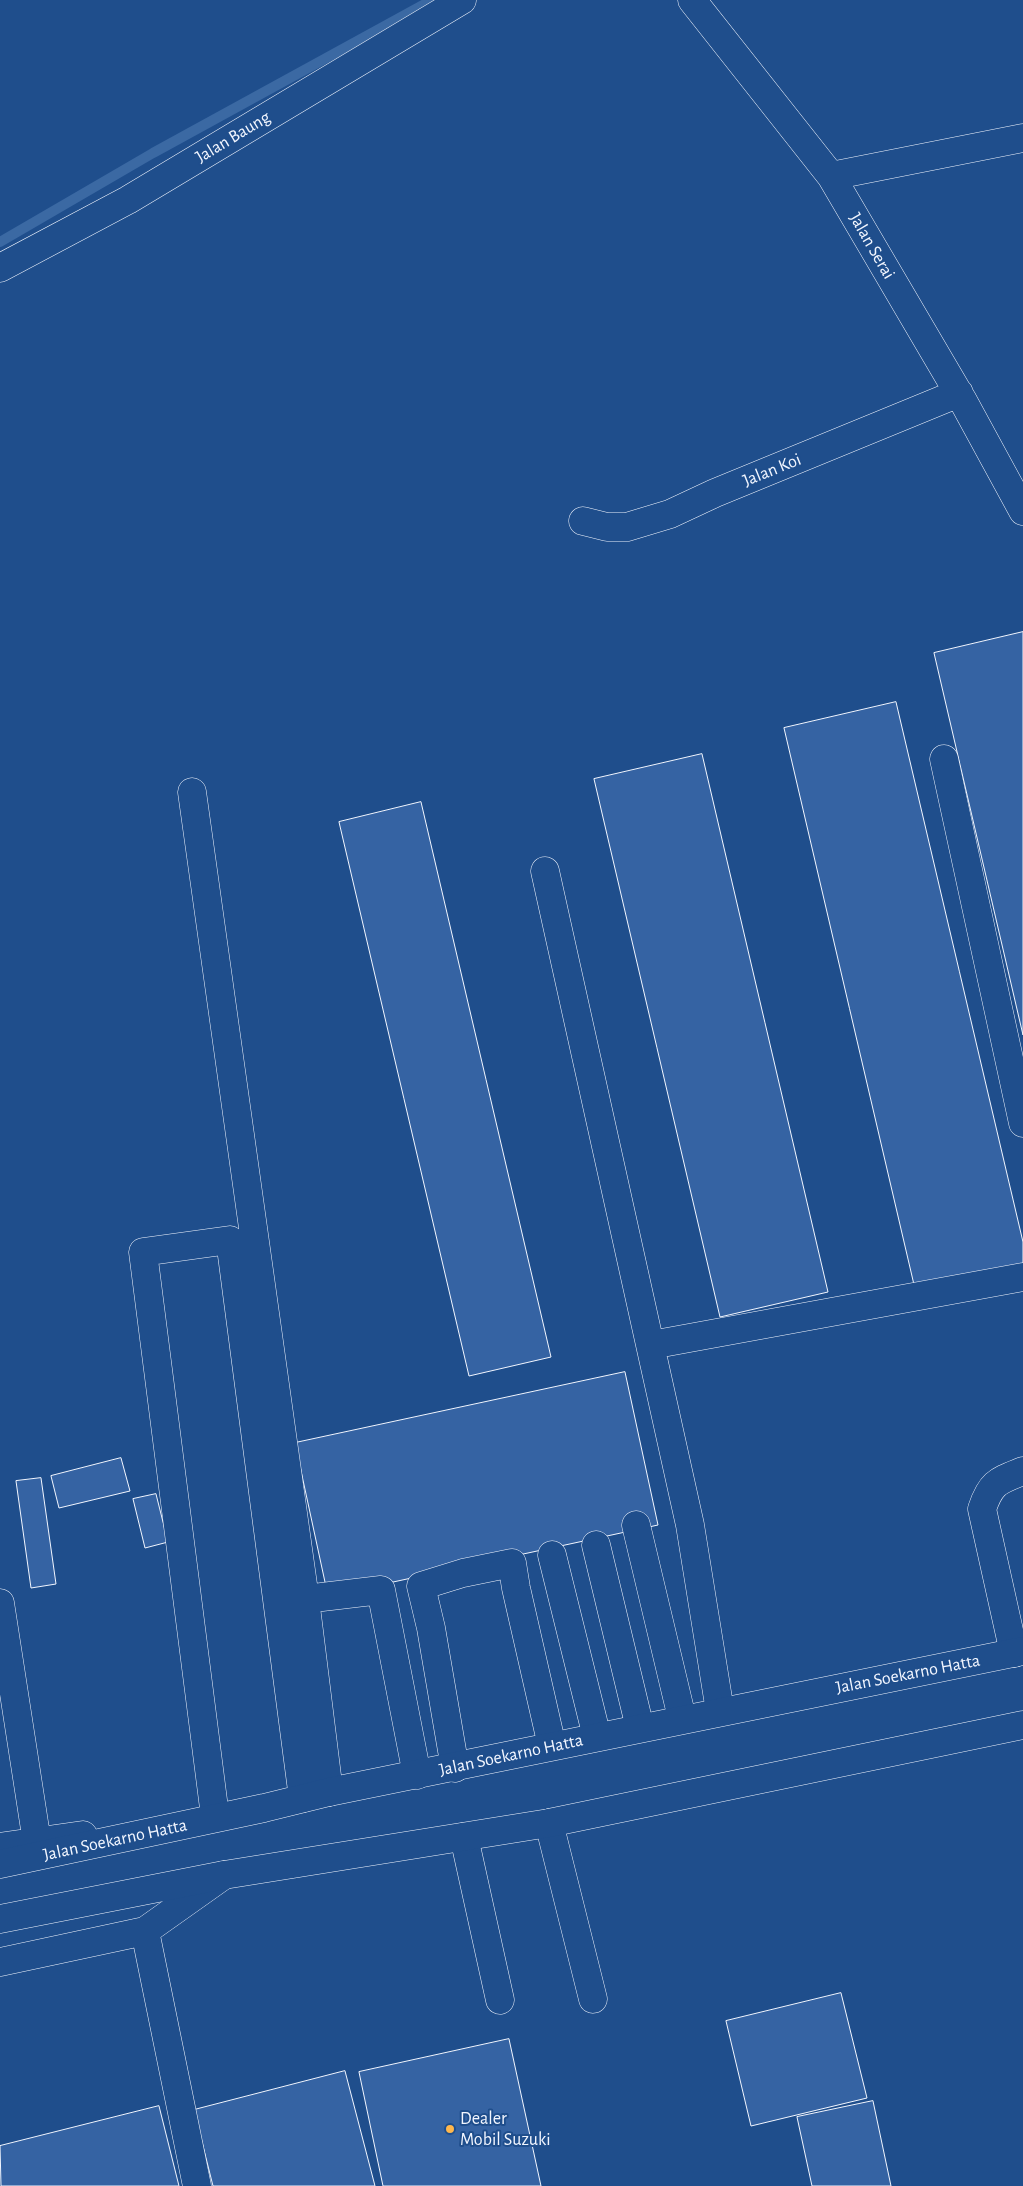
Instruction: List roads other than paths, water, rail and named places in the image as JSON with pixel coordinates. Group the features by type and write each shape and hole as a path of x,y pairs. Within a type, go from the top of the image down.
{"main road":[{"name":"Jalan Baung","path":"0,268 128,200 462,0"},
{"name":"Jalan Serai","path":"692,0 831,176 947,398 1023,511"},
{"path":"831,176 1023,138"},
{"name":"Jalan Koi","path":"583,522 607,527 627,527 670,514 715,493 947,398"},
{"path":"944,759 1023,1123"},
{"path":"192,792 305,1599 329,1792"},
{"path":"545,871 690,1525 720,1711"},
{"path":"215,1816 143,1252 230,1240 303,1798"},
{"path":"651,1345 1023,1277"},
{"path":"1019,1652 982,1508 986,1496 996,1482 1023,1471"},
{"path":"636,1525 682,1718"},
{"path":"596,1545 640,1728"},
{"path":"552,1555 597,1737"},
{"path":"455,1768 422,1586 463,1574 512,1563 552,1746"},
{"path":"305,1599 382,1590 417,1775"},
{"path":"0,1603 37,1842"},
{"name":"Jalan Soekarno Hatta","path":"0,1864 264,1808 329,1792 455,1768 682,1718 1019,1652"},
{"path":"0,1919 224,1875 549,1823 1023,1725"},
{"path":"0,1847 264,1808"},
{"path":"549,1823 593,1999"},
{"path":"464,1837 500,2000"},
{"path":"0,1962 146,1931 224,1875"},
{"path":"146,1931 197,2186"}],"waterway":[{"path":"0,242 153,153 432,0"}],"place":[{"name":"Dealer Mobil Suzuki","path":"450,2129"}]}
